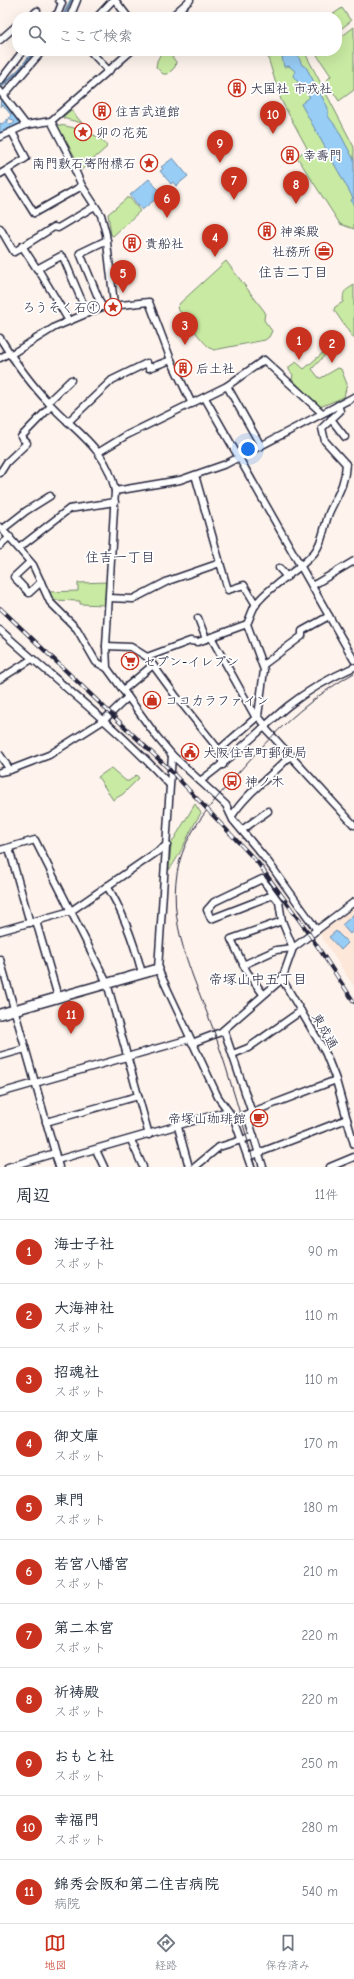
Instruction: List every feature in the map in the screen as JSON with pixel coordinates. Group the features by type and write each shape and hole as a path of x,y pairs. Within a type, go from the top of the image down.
{"street":[{"path":"58,12 62,3 59,0"},
{"path":"72,12 77,0"},
{"path":"102,12 114,0 124,12"},
{"path":"177,12 190,0"},
{"path":"0,40 12,30"},
{"path":"0,81 19,56"},
{"path":"26,126 2,93 37,56"},
{"path":"94,56 108,71"},
{"path":"0,137 26,126 51,121 125,56"},
{"path":"51,121 82,186 101,215 107,240 114,304"},
{"path":"0,174 26,158 12,132"},
{"path":"7,170 34,213 82,186"},
{"path":"0,228 14,252 54,227 58,228 96,206"},
{"path":"102,307 80,253 107,240"},
{"path":"22,246 38,269 69,321"},
{"path":"38,269 61,256 64,259 87,313"},
{"path":"0,358 10,354 55,327 102,307 114,304 149,302 171,360 192,404"},
{"path":"0,338 23,375 49,404 99,452 113,479 115,502 106,646 107,668"},
{"path":"68,422 112,380 147,363 149,368 171,360"},
{"path":"99,452 127,435 227,386 264,360 322,412"},
{"path":"0,473 7,462 27,443 21,438 71,380"},
{"path":"227,386 261,446"},
{"path":"205,398 238,459 354,660"},
{"path":"115,491 180,480 238,459 322,412 354,398"},
{"path":"147,657 190,641 198,642 247,624 256,605 266,593 301,566 315,552 330,513 341,491 345,477 346,464 325,441 322,428 340,411 338,405"},
{"path":"331,419 345,437"},
{"path":"195,475 228,590 244,585 256,605"},
{"path":"50,496 2,528 30,562 50,602 77,629 96,662 107,668 172,755 226,805 242,830 284,882 317,930"},
{"path":"19,548 69,509 115,502"},
{"path":"0,546 10,537"},
{"path":"312,586 354,561"},
{"path":"30,562 14,577 29,593 41,582"},
{"path":"109,598 133,599 168,581 220,563"},
{"path":"280,568 286,577"},
{"path":"263,665 302,636 302,631 329,616"},
{"path":"198,618 257,717 353,823"},
{"path":"219,750 257,717 263,685 263,665 247,624"},
{"path":"0,630 104,720 169,784"},
{"path":"106,646 131,647 147,657 174,695 219,750 223,765"},
{"path":"0,679 32,659"},
{"path":"123,690 153,665"},
{"path":"200,782 223,765 289,705 335,675 354,667"},
{"path":"0,772 10,770 49,754 104,720 128,697"},
{"path":"0,755 10,770"},
{"path":"172,755 158,969 218,1097 234,1119 243,1140 251,1167"},
{"path":"232,816 241,802 279,769 291,755"},
{"path":"242,830 268,811"},
{"path":"0,850 35,840 107,983 149,1134"},
{"path":"0,931 71,911 167,845"},
{"path":"9,848 58,997"},
{"path":"0,1094 128,1057 191,1041 224,1030 263,994 282,979 293,948 282,921 279,902 262,879 214,902 207,910 211,919 273,895"},
{"path":"107,886 115,899 133,939 142,973"},
{"path":"243,965 276,950 293,948 354,902"},
{"path":"263,994 243,965 231,939 282,921"},
{"path":"0,959 59,1167"},
{"path":"0,1014 158,969"},
{"name":"東成通","path":"282,979 325,1052 336,1080 354,1144"},
{"path":"233,1054 248,1048 301,1011"},
{"path":"224,1030 233,1054 263,1167"},
{"path":"0,1056 25,1049"},
{"path":"234,1119 336,1080"},
{"path":"46,1122 138,1096"},
{"path":"57,1160 228,1112"},
{"path":"248,1156 348,1119"},
{"path":"178,1127 189,1167"},
{"path":"195,1167 219,1147 254,1136"},
{"path":"131,1140 143,1167"},
{"path":"96,1150 104,1167"},
{"path":"8,1167 55,1153"},
{"path":"330,1167 354,1157"}],"shaded area":[{"path":"354,906 354,987 319,933"}],"green space":[{"path":"342,8 351,21 342,28 342,12 336,12"},
{"path":"354,27 354,90 339,101 326,81 331,76 318,56 342,56 342,36"},
{"path":"160,56 172,56 176,62 175,67 168,74 163,74 156,67"},
{"path":"274,56 307,56 354,147 354,229 340,224 297,157 307,148 281,100 268,58"},
{"path":"71,110 82,123 63,117"},
{"path":"58,125 78,129 93,135 104,142 107,147 79,172 74,155 56,126"},
{"path":"127,198 130,198 140,211 113,236 111,235 108,214"},
{"path":"226,261 265,312 264,320 272,331 269,337 265,340 214,350 200,338 177,308 180,303"},
{"path":"354,285 353,338 334,310 335,307 343,302 344,292"},
{"path":"324,352 325,355 312,369 319,378 321,378 338,368 341,369 347,384 344,397 320,407 292,379 293,375 289,370 289,367 296,362 304,369"},
{"path":"108,582 105,605 80,604 80,601 52,600 48,592 78,591 78,583"},
{"path":"111,768 126,781 129,781 136,775 139,778 123,794 113,800 98,777"},
{"path":"195,804 201,813 169,870 171,844"}],"water":[{"path":"298,56 302,65 306,67 328,108 328,116 337,128 354,160 354,206 351,200 353,198 301,104 310,97 293,76 295,71 289,66 284,67 282,57"},
{"path":"1,98 21,123 0,134 0,123 2,124 8,119 9,120 7,122 11,125 15,122 9,118 11,115 3,105 0,107"},
{"path":"173,158 188,176 176,186 173,182 171,184 160,171 163,169 161,167"},
{"path":"149,179 162,194 142,210 130,195"},
{"path":"354,914 354,930 350,934 342,925"},
{"path":"336,931 348,943 341,950 329,937"}],"waterway":[{"path":"65,12 71,0"},
{"path":"0,88 20,69 30,56"}],"tram line":[{"path":"255,1167 221,1051 191,970 178,927 175,905 176,883 180,860 190,836 204,814 278,730 306,706 354,673"}],"railway":[{"path":"0,608 170,770 258,863 310,935 354,1002"}],"place":[{"name":"大国社 市戎社","path":"237,88"},
{"name":"住吉武道館","path":"102,111"},
{"name":"卯の花苑","path":"83,132"},
{"name":"幸福門","path":"273,134"},
{"name":"幸壽門","path":"290,155"},
{"name":"南門敷石寄附標石","path":"149,163"},
{"name":"おもと社","path":"220,163"},
{"name":"第二本宮","path":"234,200"},
{"name":"祈祷殿","path":"296,204"},
{"name":"若宮八幡宮","path":"167,218"},
{"name":"神楽殿","path":"267,231"},
{"name":"貴船社","path":"132,243"},
{"name":"社務所","path":"324,251"},
{"name":"御文庫","path":"215,257"},
{"name":"東門","path":"123,293"},
{"name":"ろうそく石①","path":"113,307"},
{"name":"招魂社","path":"185,345"},
{"name":"海士子社","path":"299,360"},
{"name":"大海神社","path":"332,363"},
{"name":"后土社","path":"183,368"},
{"name":"セブン-イレブン","path":"130,661"},
{"name":"ココカラファイン","path":"152,700"},
{"name":"大阪住吉町郵便局","path":"190,752"},
{"name":"神ノ木","path":"232,781"},
{"name":"錦秀会阪和第二住吉病院","path":"71,1034"},
{"name":"帝塚山珈琲館","path":"259,1118"}],"district":[{"name":"住吉二丁目","path":"293,272"},
{"name":"住吉一丁目","path":"120,557"},
{"name":"帝塚山中五丁目","path":"258,979"}]}
